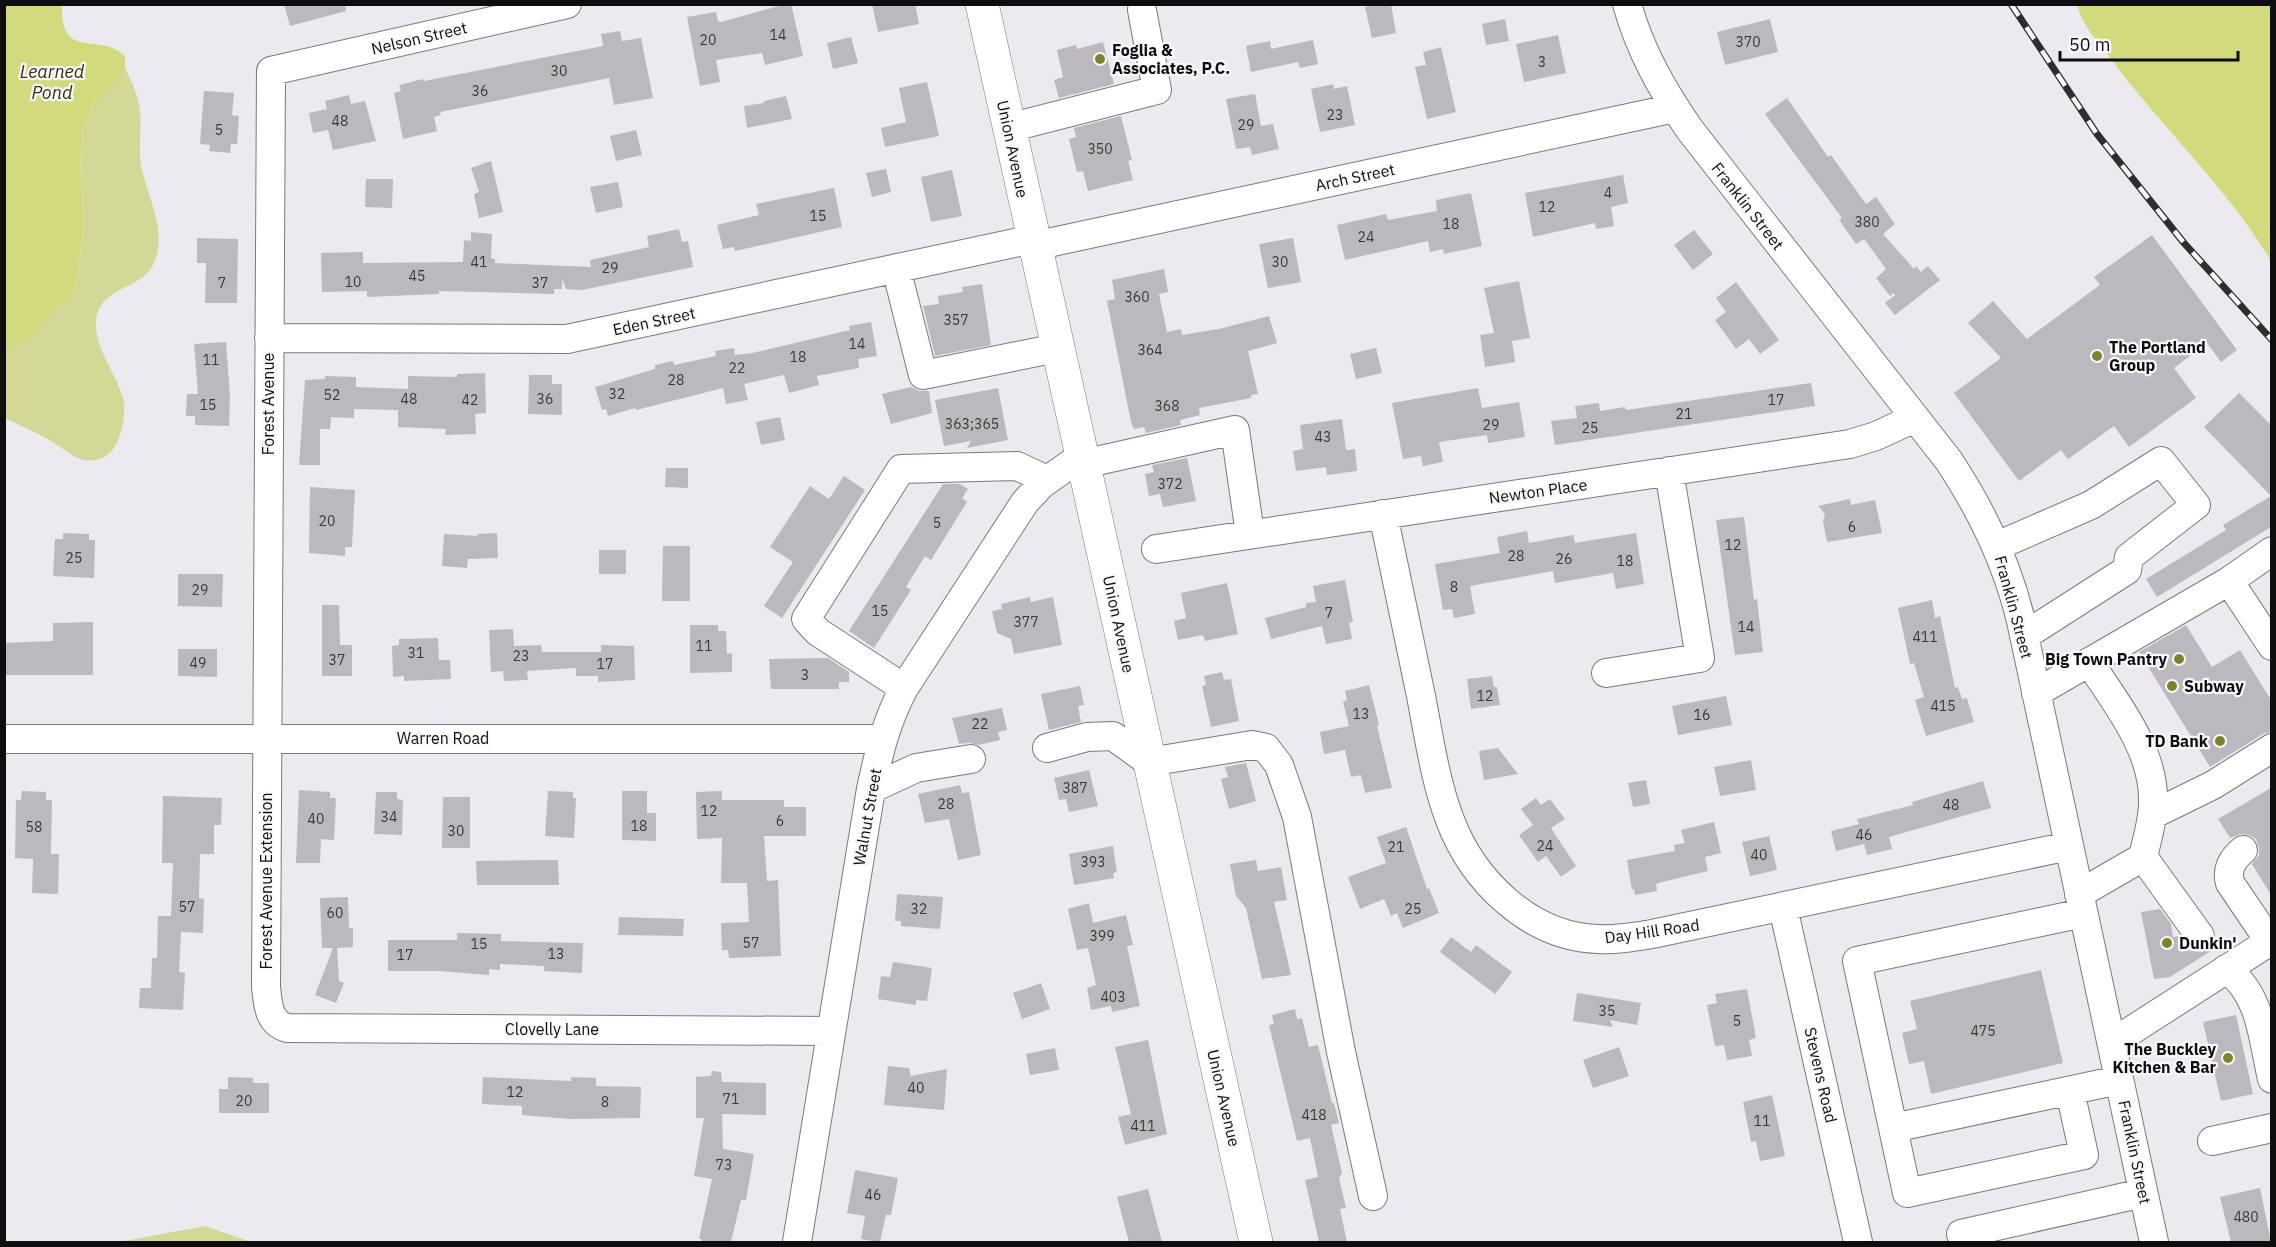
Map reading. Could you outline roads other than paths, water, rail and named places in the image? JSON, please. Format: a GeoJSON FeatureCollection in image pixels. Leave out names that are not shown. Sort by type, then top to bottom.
{"type":"FeatureCollection","features":[{"type":"Feature","properties":{"kind":"main road","name":"Union Avenue"},"geometry":{"type":"LineString","coordinates":[[982,4],[1033,243],[1256,1242]]}},
{"type":"Feature","properties":{"kind":"street","name":"Nelson Street"},"geometry":{"type":"LineString","coordinates":[[271,71],[567,4]]}},
{"type":"Feature","properties":{"kind":"street","name":"Franklin Street"},"geometry":{"type":"LineString","coordinates":[[1628,4],[1641,46],[1675,108],[1718,168],[1964,483],[1997,546],[2008,574],[2024,636],[2154,1242]]}},
{"type":"Feature","properties":{"kind":"street"},"geometry":{"type":"LineString","coordinates":[[1008,128],[1157,90],[1143,10]]}},
{"type":"Feature","properties":{"kind":"street","name":"Forest Avenue"},"geometry":{"type":"LineString","coordinates":[[267,738],[271,71]]}},
{"type":"Feature","properties":{"kind":"street","name":"Arch Street"},"geometry":{"type":"LineString","coordinates":[[1033,243],[1675,108]]}},
{"type":"Feature","properties":{"kind":"street","name":"Eden Street"},"geometry":{"type":"LineString","coordinates":[[269,338],[567,339],[896,268],[1033,243]]}},
{"type":"Feature","properties":{"kind":"street"},"geometry":{"type":"LineString","coordinates":[[896,268],[923,375],[1057,348]]}},
{"type":"Feature","properties":{"kind":"street","name":"Newton Place"},"geometry":{"type":"LineString","coordinates":[[1156,549],[1850,444],[1876,436],[1915,418]]}},
{"type":"Feature","properties":{"kind":"street"},"geometry":{"type":"LineString","coordinates":[[1083,460],[1235,430],[1250,534]]}},
{"type":"Feature","properties":{"kind":"street","name":"Walnut Street"},"geometry":{"type":"LineString","coordinates":[[797,1242],[872,789],[890,713],[903,688],[1025,502],[1047,480],[1083,460]]}},
{"type":"Feature","properties":{"kind":"street"},"geometry":{"type":"LineString","coordinates":[[1997,546],[2091,505],[2161,461],[2196,505],[2129,556],[2127,570],[2024,636]]}},
{"type":"Feature","properties":{"kind":"street"},"geometry":{"type":"LineString","coordinates":[[903,688],[818,632],[806,619],[901,469],[1017,466],[1047,480]]}},
{"type":"Feature","properties":{"kind":"street"},"geometry":{"type":"LineString","coordinates":[[1606,673],[1700,658],[1669,471]]}},
{"type":"Feature","properties":{"kind":"street","name":"Day Hill Road"},"geometry":{"type":"LineString","coordinates":[[1383,514],[1443,799],[1461,844],[1490,884],[1501,896],[1527,916],[1547,927],[1571,935],[1597,939],[1652,934],[2069,846]]}},
{"type":"Feature","properties":{"kind":"street"},"geometry":{"type":"LineString","coordinates":[[2036,693],[2229,581],[2271,551]]}},
{"type":"Feature","properties":{"kind":"street"},"geometry":{"type":"LineString","coordinates":[[2229,581],[2271,646]]}},
{"type":"Feature","properties":{"kind":"street"},"geometry":{"type":"LineString","coordinates":[[2070,1091],[2084,1155],[1907,1193],[1857,961],[2081,903],[2143,857],[2152,815],[2152,785],[2142,751],[2122,712],[2089,662]]}},
{"type":"Feature","properties":{"kind":"street"},"geometry":{"type":"LineString","coordinates":[[1047,748],[1087,737],[1113,736],[1149,762],[1252,745],[1266,748],[1279,765],[1297,817],[1341,1052],[1373,1196]]}},
{"type":"Feature","properties":{"kind":"street","name":"Forest Avenue Extension"},"geometry":{"type":"LineString","coordinates":[[267,738],[266,987],[268,1003],[275,1022]]}},
{"type":"Feature","properties":{"kind":"street","name":"Warren Road"},"geometry":{"type":"LineString","coordinates":[[4,739],[882,739]]}},
{"type":"Feature","properties":{"kind":"street"},"geometry":{"type":"LineString","coordinates":[[2152,815],[2207,788],[2271,748]]}},
{"type":"Feature","properties":{"kind":"street"},"geometry":{"type":"LineString","coordinates":[[872,789],[916,768],[970,759]]}},
{"type":"Feature","properties":{"kind":"street"},"geometry":{"type":"LineString","coordinates":[[2112,1043],[2271,942],[2228,878],[2233,861],[2243,850]]}},
{"type":"Feature","properties":{"kind":"street"},"geometry":{"type":"LineString","coordinates":[[2143,857],[2200,936]]}},
{"type":"Feature","properties":{"kind":"street","name":"Stevens Road"},"geometry":{"type":"LineString","coordinates":[[1783,907],[1858,1242]]}},
{"type":"Feature","properties":{"kind":"street"},"geometry":{"type":"LineString","coordinates":[[2226,969],[2246,989],[2257,1014],[2271,1079]]}},
{"type":"Feature","properties":{"kind":"street","name":"Clovelly Lane"},"geometry":{"type":"LineString","coordinates":[[275,1022],[287,1028],[831,1031]]}},
{"type":"Feature","properties":{"kind":"street"},"geometry":{"type":"LineString","coordinates":[[1893,1128],[2119,1080]]}},
{"type":"Feature","properties":{"kind":"street"},"geometry":{"type":"LineString","coordinates":[[2212,1141],[2271,1128]]}},
{"type":"Feature","properties":{"kind":"street"},"geometry":{"type":"LineString","coordinates":[[1961,1234],[2144,1193]]}},
{"type":"Feature","properties":{"kind":"water","name":"Learned Pond"},"geometry":{"type":"Polygon","coordinates":[[[5,4],[62,5],[63,23],[68,34],[75,40],[115,49],[125,56],[125,68],[118,82],[93,104],[83,130],[80,161],[84,226],[72,297],[57,308],[40,330],[5,352],[5,4]]]}},
{"type":"Feature","properties":{"kind":"water"},"geometry":{"type":"Polygon","coordinates":[[[2077,5],[2271,5],[2271,261],[2235,208],[2096,40],[2077,5]]]}},
{"type":"Feature","properties":{"kind":"railway"},"geometry":{"type":"LineString","coordinates":[[2011,4],[2097,134],[2184,243],[2272,340]]}},
{"type":"Feature","properties":{"kind":"place","name":"Foglia & Associates, P.C."},"geometry":{"type":"Point","coordinates":[1100,59]}},
{"type":"Feature","properties":{"kind":"place","name":"The Portland Group"},"geometry":{"type":"Point","coordinates":[2097,356]}},
{"type":"Feature","properties":{"kind":"place","name":"Big Town Pantry"},"geometry":{"type":"Point","coordinates":[2179,659]}},
{"type":"Feature","properties":{"kind":"place","name":"Subway"},"geometry":{"type":"Point","coordinates":[2172,686]}},
{"type":"Feature","properties":{"kind":"place","name":"TD Bank"},"geometry":{"type":"Point","coordinates":[2220,741]}},
{"type":"Feature","properties":{"kind":"place","name":"Dunkin'"},"geometry":{"type":"Point","coordinates":[2167,943]}},
{"type":"Feature","properties":{"kind":"place","name":"The Buckley Kitchen & Bar"},"geometry":{"type":"Point","coordinates":[2228,1058]}}]}
